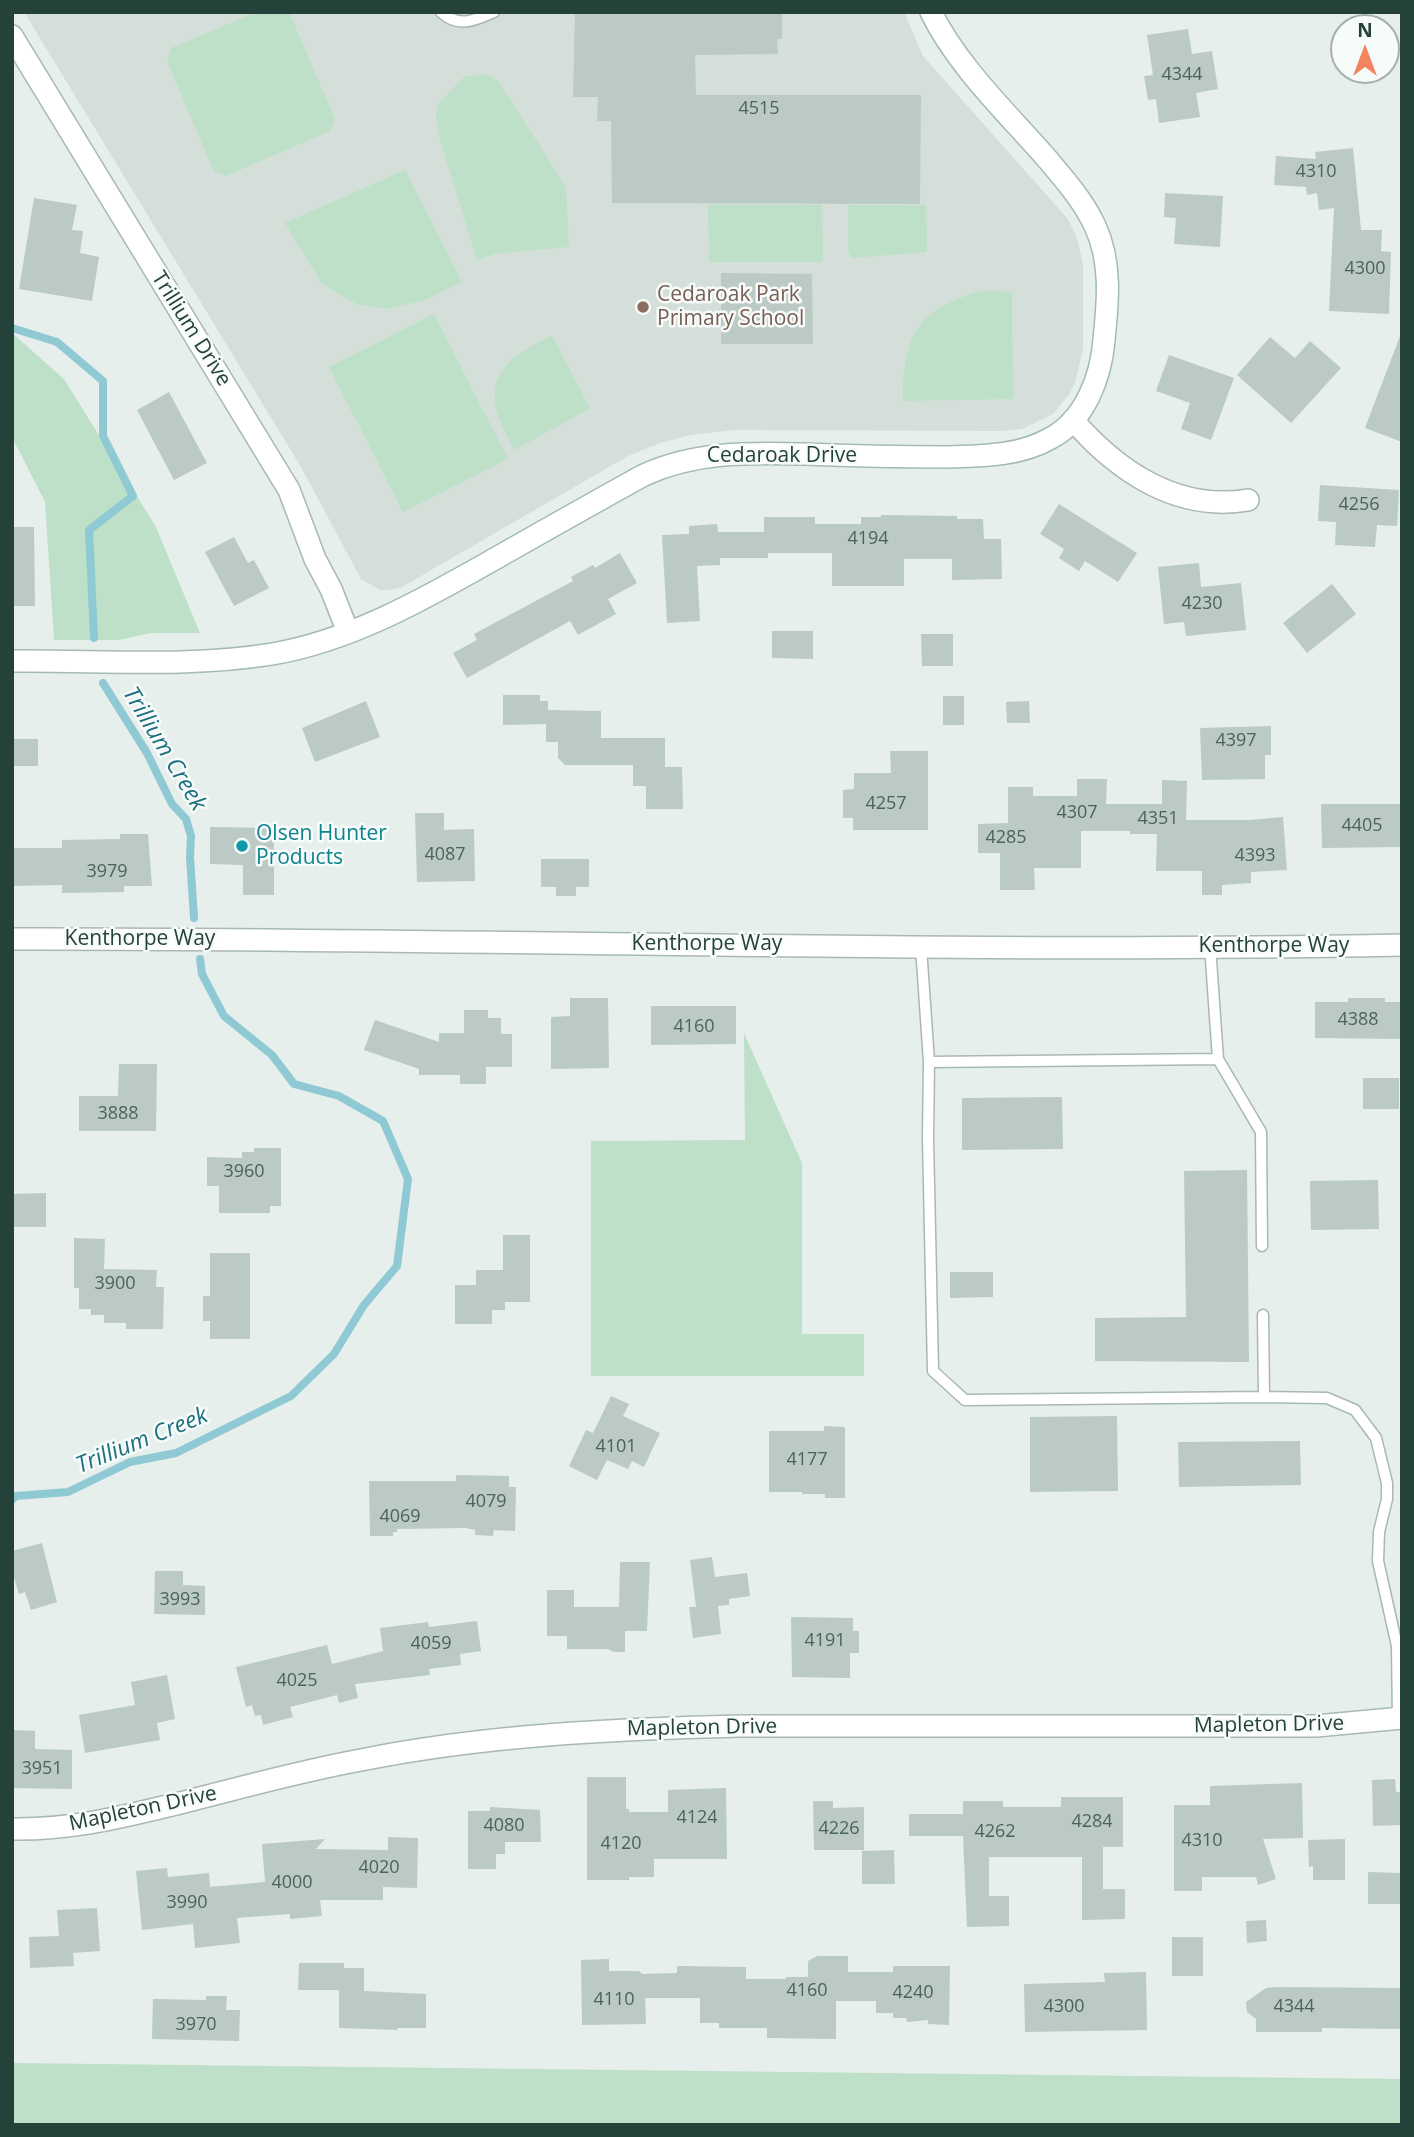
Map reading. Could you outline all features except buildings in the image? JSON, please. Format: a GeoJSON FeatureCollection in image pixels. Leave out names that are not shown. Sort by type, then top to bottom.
{"type":"FeatureCollection","features":[{"type":"Feature","properties":{"kind":"street","name":"Cedaroak Drive"},"geometry":{"type":"LineString","coordinates":[[12,662],[224,660],[275,653],[348,632],[444,588],[614,491],[667,465],[697,457],[738,453],[918,457],[998,454],[1019,451],[1054,437],[1085,405],[1100,366],[1108,303],[1103,244],[1080,200],[951,47],[931,12]]}},
{"type":"Feature","properties":{"kind":"street","name":"Trillium Drive"},"geometry":{"type":"LineString","coordinates":[[12,36],[289,489],[314,559],[331,589],[348,632]]}},
{"type":"Feature","properties":{"kind":"street"},"geometry":{"type":"LineString","coordinates":[[1073,420],[1093,443],[1117,464],[1168,492],[1230,503],[1248,499]]}},
{"type":"Feature","properties":{"kind":"street","name":"Kenthorpe Way"},"geometry":{"type":"LineString","coordinates":[[12,939],[290,939],[921,947],[1402,945]]}},
{"type":"Feature","properties":{"kind":"street","name":"Mapleton Drive"},"geometry":{"type":"LineString","coordinates":[[12,1829],[79,1826],[362,1759],[476,1743],[568,1734],[741,1726],[1316,1726],[1400,1719]]}},
{"type":"Feature","properties":{"kind":"lane"},"geometry":{"type":"LineString","coordinates":[[441,12],[450,20],[472,22],[494,12]]}},
{"type":"Feature","properties":{"kind":"lane"},"geometry":{"type":"LineString","coordinates":[[1210,946],[1218,1059],[1261,1132],[1262,1246]]}},
{"type":"Feature","properties":{"kind":"lane"},"geometry":{"type":"LineString","coordinates":[[921,947],[929,1062],[933,1371],[965,1400],[1327,1398],[1355,1410],[1376,1438],[1387,1483],[1387,1499],[1379,1532],[1378,1561],[1397,1646],[1400,1719]]}},
{"type":"Feature","properties":{"kind":"lane"},"geometry":{"type":"LineString","coordinates":[[929,1062],[1218,1059]]}},
{"type":"Feature","properties":{"kind":"lane"},"geometry":{"type":"LineString","coordinates":[[1263,1315],[1264,1397]]}},
{"type":"Feature","properties":{"kind":"shaded area","name":"Cedaroak Park Primary School"},"geometry":{"type":"Polygon","coordinates":[[[24,12],[904,12],[923,56],[1068,219],[1077,238],[1083,264],[1083,349],[1076,379],[1070,393],[1053,414],[1022,429],[734,430],[691,435],[660,443],[628,456],[402,587],[380,590],[361,579],[301,467],[24,12]]]}},
{"type":"Feature","properties":{"kind":"green space"},"geometry":{"type":"Polygon","coordinates":[[[257,12],[289,12],[335,119],[330,131],[226,176],[214,172],[167,61],[171,48],[257,12]]]}},
{"type":"Feature","properties":{"kind":"green space"},"geometry":{"type":"Polygon","coordinates":[[[487,74],[499,82],[566,187],[569,247],[494,254],[477,260],[436,120],[437,105],[464,77],[487,74]]]}},
{"type":"Feature","properties":{"kind":"green space"},"geometry":{"type":"Polygon","coordinates":[[[405,170],[462,282],[422,301],[386,309],[356,304],[322,284],[285,223],[405,170]]]}},
{"type":"Feature","properties":{"kind":"green space"},"geometry":{"type":"Polygon","coordinates":[[[708,205],[822,205],[823,262],[709,262],[708,205]]]}},
{"type":"Feature","properties":{"kind":"green space"},"geometry":{"type":"Polygon","coordinates":[[[848,205],[926,205],[927,252],[852,258],[848,252],[848,205]]]}},
{"type":"Feature","properties":{"kind":"green space"},"geometry":{"type":"Polygon","coordinates":[[[985,290],[1012,292],[1013,399],[903,401],[906,358],[919,327],[930,315],[944,306],[985,290]]]}},
{"type":"Feature","properties":{"kind":"green space"},"geometry":{"type":"Polygon","coordinates":[[[434,314],[508,459],[403,512],[329,367],[434,314]]]}},
{"type":"Feature","properties":{"kind":"green space"},"geometry":{"type":"Polygon","coordinates":[[[12,333],[64,379],[156,527],[200,633],[151,633],[119,640],[54,640],[45,502],[12,437],[12,333]]]}},
{"type":"Feature","properties":{"kind":"green space"},"geometry":{"type":"Polygon","coordinates":[[[552,336],[590,408],[515,450],[497,411],[497,381],[503,369],[515,357],[552,336]]]}},
{"type":"Feature","properties":{"kind":"green space"},"geometry":{"type":"Polygon","coordinates":[[[744,1033],[802,1163],[802,1334],[864,1334],[864,1376],[591,1376],[591,1141],[745,1140],[744,1033]]]}},
{"type":"Feature","properties":{"kind":"green space"},"geometry":{"type":"Polygon","coordinates":[[[12,2063],[1402,2079],[1402,2125],[12,2125],[12,2063]]]}},
{"type":"Feature","properties":{"kind":"waterway","name":"Trillium Creek"},"geometry":{"type":"LineString","coordinates":[[12,328],[57,342],[103,381],[103,436],[133,496],[89,530],[94,638]]}},
{"type":"Feature","properties":{"kind":"waterway","name":"Trillium Creek"},"geometry":{"type":"LineString","coordinates":[[103,683],[147,753],[172,804],[186,819],[191,836],[194,918]]}},
{"type":"Feature","properties":{"kind":"waterway","name":"Trillium Creek"},"geometry":{"type":"LineString","coordinates":[[12,1500],[16,1496],[68,1492],[130,1462],[176,1453],[291,1396],[334,1354],[364,1305],[397,1266],[408,1179],[383,1121],[339,1096],[294,1084],[272,1055],[224,1016],[202,974],[200,959]]}},
{"type":"Feature","properties":{"kind":"place","name":"Cedaroak Park Primary School"},"geometry":{"type":"Point","coordinates":[643,307]}},
{"type":"Feature","properties":{"kind":"place","name":"Olsen Hunter Products"},"geometry":{"type":"Point","coordinates":[242,846]}}]}
